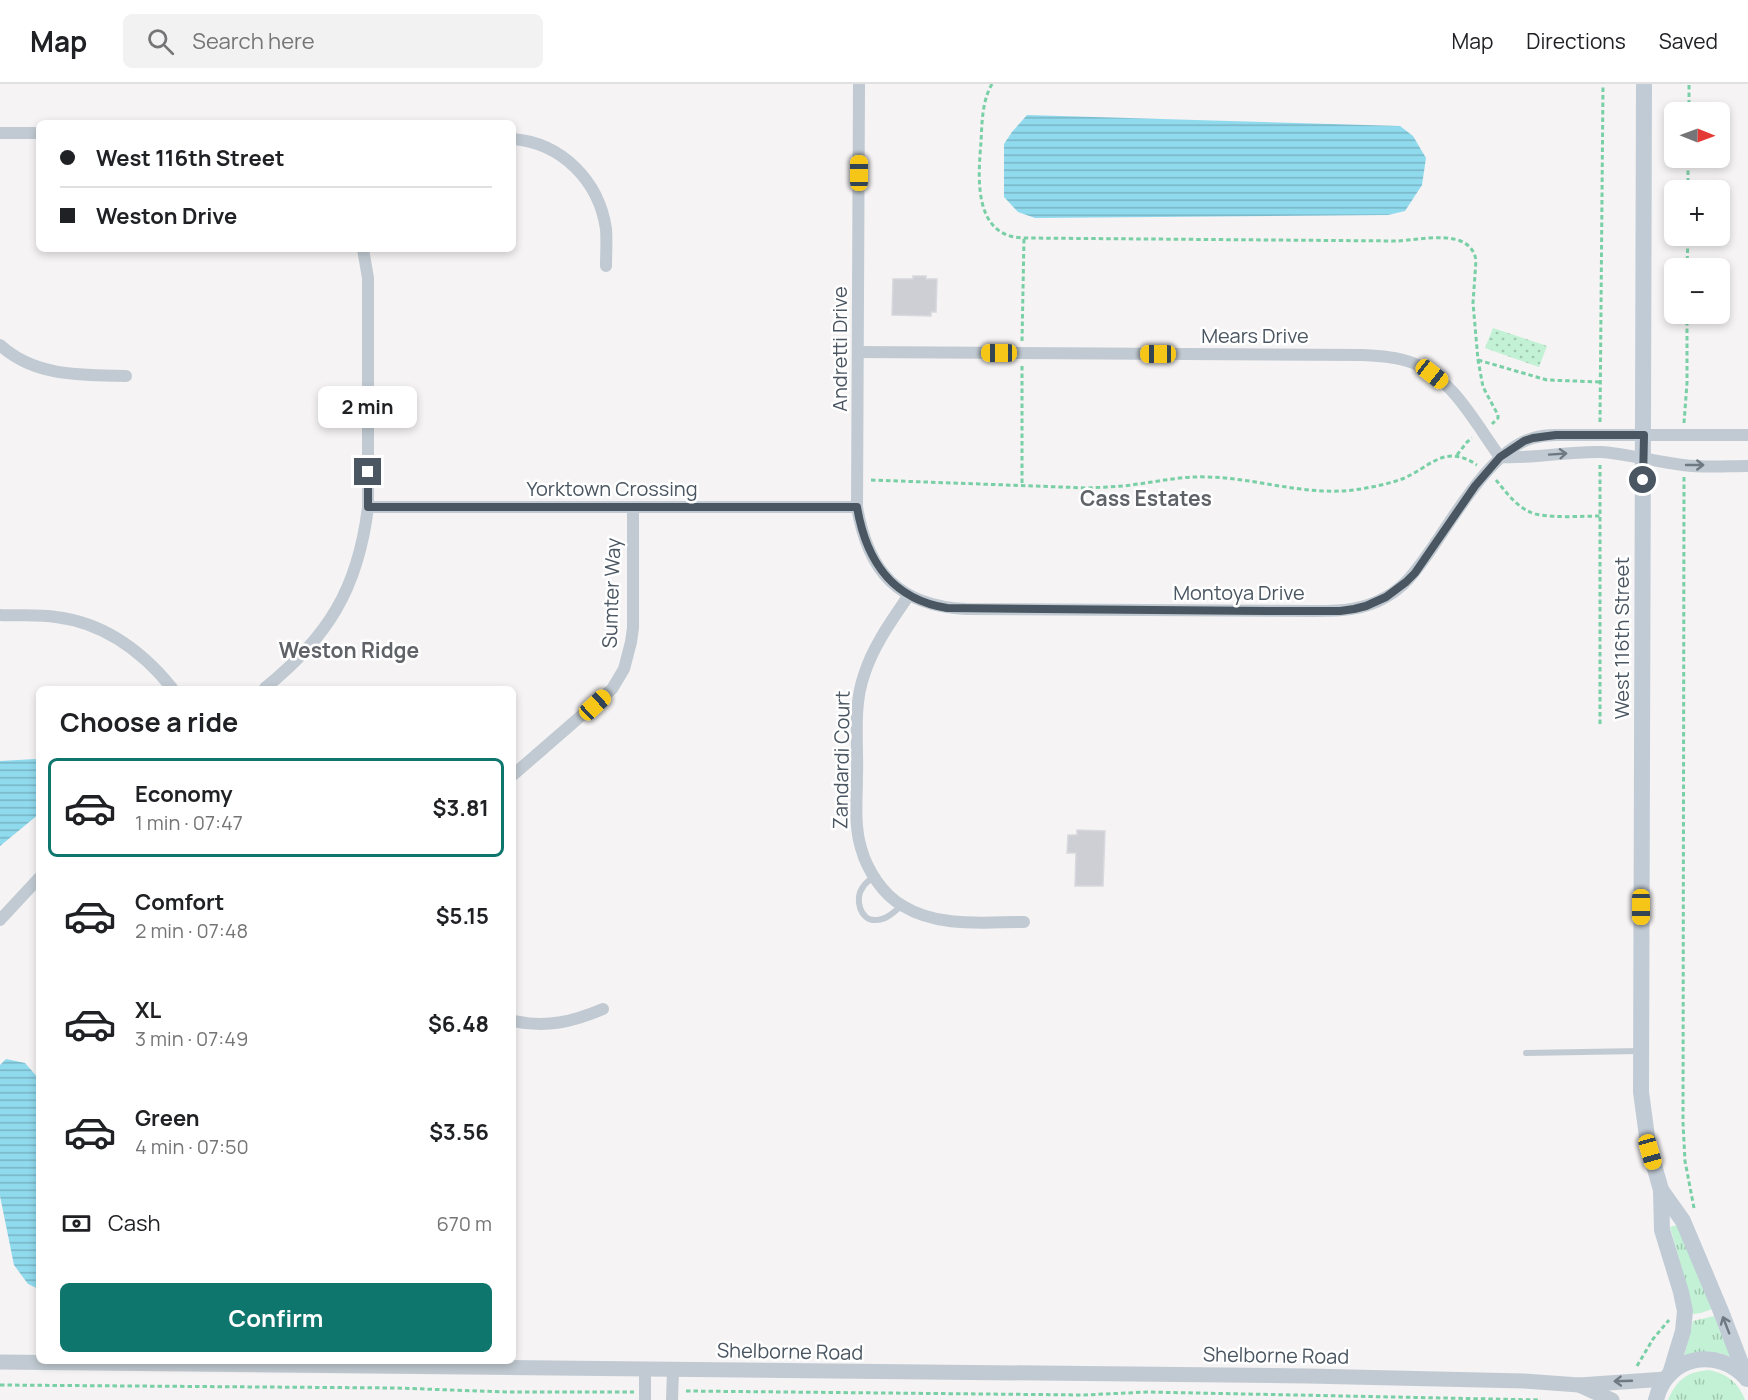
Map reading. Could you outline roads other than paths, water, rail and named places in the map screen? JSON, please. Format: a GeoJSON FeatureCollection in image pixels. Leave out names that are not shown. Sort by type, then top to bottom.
{"type":"FeatureCollection","features":[{"type":"Feature","properties":{"kind":"main road","name":"West 116th Street"},"geometry":{"type":"LineString","coordinates":[[1644,84],[1642,1112],[1661,1190],[1662,1230],[1685,1311],[1683,1331],[1668,1376],[1656,1400]]}},
{"type":"Feature","properties":{"kind":"main road","name":"West 116th Street"},"geometry":{"type":"LineString","coordinates":[[1661,1190],[1683,1221],[1747,1380]]}},
{"type":"Feature","properties":{"kind":"main road"},"geometry":{"type":"LineString","coordinates":[[1668,1376],[1685,1363],[1704,1359],[1724,1362],[1740,1372],[1747,1380]]}},
{"type":"Feature","properties":{"kind":"street","name":"Andretti Drive"},"geometry":{"type":"LineString","coordinates":[[859,84],[857,507],[861,529],[872,558],[897,588],[909,595]]}},
{"type":"Feature","properties":{"kind":"street"},"geometry":{"type":"LineString","coordinates":[[0,133],[36,134]]}},
{"type":"Feature","properties":{"kind":"street"},"geometry":{"type":"LineString","coordinates":[[516,139],[530,141],[557,152],[589,183],[597,199],[606,228],[606,266]]}},
{"type":"Feature","properties":{"kind":"street"},"geometry":{"type":"LineString","coordinates":[[267,686],[310,647],[337,611],[358,558],[366,527],[368,507],[368,278],[364,252]]}},
{"type":"Feature","properties":{"kind":"street"},"geometry":{"type":"LineString","coordinates":[[0,345],[16,357],[51,372],[126,376]]}},
{"type":"Feature","properties":{"kind":"street","name":"Mears Drive"},"geometry":{"type":"LineString","coordinates":[[858,352],[1386,357],[1414,364],[1437,378],[1458,398],[1500,457]]}},
{"type":"Feature","properties":{"kind":"street","name":"Montoya Drive"},"geometry":{"type":"LineString","coordinates":[[909,595],[939,607],[966,609],[1324,611],[1354,609],[1386,597],[1406,582],[1415,573],[1475,486],[1500,457],[1533,438],[1556,435],[1748,435]]}},
{"type":"Feature","properties":{"kind":"street"},"geometry":{"type":"LineString","coordinates":[[1500,457],[1526,458],[1600,452],[1644,457],[1683,465],[1748,466]]}},
{"type":"Feature","properties":{"kind":"street","name":"Yorktown Crossing"},"geometry":{"type":"LineString","coordinates":[[368,507],[857,507]]}},
{"type":"Feature","properties":{"kind":"street","name":"Sumter Way"},"geometry":{"type":"LineString","coordinates":[[516,772],[612,689],[624,669],[633,628],[633,508]]}},
{"type":"Feature","properties":{"kind":"street","name":"Zandardi Court"},"geometry":{"type":"LineString","coordinates":[[909,595],[871,658],[864,673],[858,697],[857,824],[860,847],[873,876],[902,906],[925,916],[945,921],[1024,922]]}},
{"type":"Feature","properties":{"kind":"street"},"geometry":{"type":"LineString","coordinates":[[0,615],[58,617],[96,627],[127,644],[145,658],[170,686]]}},
{"type":"Feature","properties":{"kind":"street"},"geometry":{"type":"LineString","coordinates":[[0,920],[36,881]]}},
{"type":"Feature","properties":{"kind":"street"},"geometry":{"type":"LineString","coordinates":[[516,1021],[531,1023],[577,1020],[603,1009]]}},
{"type":"Feature","properties":{"kind":"street","name":"Shelborne Road"},"geometry":{"type":"LineString","coordinates":[[0,1362],[36,1362]]}},
{"type":"Feature","properties":{"kind":"street","name":"Shelborne Road"},"geometry":{"type":"LineString","coordinates":[[161,1364],[1353,1377],[1524,1381],[1580,1385],[1668,1376]]}},
{"type":"Feature","properties":{"kind":"street"},"geometry":{"type":"LineString","coordinates":[[645,1370],[645,1396]]}},
{"type":"Feature","properties":{"kind":"street"},"geometry":{"type":"LineString","coordinates":[[672,1395],[673,1371]]}},
{"type":"Feature","properties":{"kind":"street","name":"Shelborne Road"},"geometry":{"type":"LineString","coordinates":[[1580,1385],[1612,1400]]}},
{"type":"Feature","properties":{"kind":"lane"},"geometry":{"type":"LineString","coordinates":[[873,876],[860,892],[859,905],[865,916],[873,920],[884,919],[902,906]]}},
{"type":"Feature","properties":{"kind":"lane"},"geometry":{"type":"LineString","coordinates":[[1526,1053],[1641,1051]]}},
{"type":"Feature","properties":{"kind":"water"},"geometry":{"type":"Polygon","coordinates":[[[1027,115],[1400,126],[1413,136],[1426,158],[1422,185],[1405,211],[1388,215],[1035,218],[1018,212],[1004,197],[1004,144],[1027,115]]]}},
{"type":"Feature","properties":{"kind":"water"},"geometry":{"type":"Polygon","coordinates":[[[36,759],[36,816],[0,846],[0,761],[36,759]]]}},
{"type":"Feature","properties":{"kind":"water"},"geometry":{"type":"Polygon","coordinates":[[[6,1059],[25,1063],[36,1076],[36,1288],[28,1284],[14,1265],[0,1196],[0,1065],[6,1059]]]}},
{"type":"Feature","properties":{"kind":"district","name":"Cass Estates"},"geometry":{"type":"Point","coordinates":[1146,498]}},
{"type":"Feature","properties":{"kind":"district","name":"Weston Ridge"},"geometry":{"type":"Point","coordinates":[349,650]}}]}
